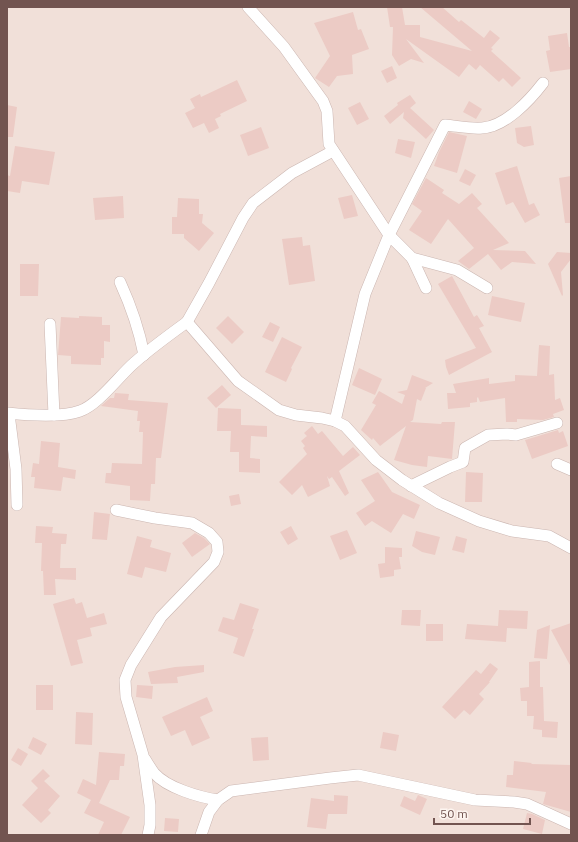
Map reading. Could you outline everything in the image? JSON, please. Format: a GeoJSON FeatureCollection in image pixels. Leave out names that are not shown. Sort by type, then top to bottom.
{"type":"FeatureCollection","features":[{"type":"Feature","properties":{"kind":"street"},"geometry":{"type":"LineString","coordinates":[[248,7],[284,47],[323,101],[327,111],[329,144],[389,235],[412,258],[426,288]]}},
{"type":"Feature","properties":{"kind":"street"},"geometry":{"type":"LineString","coordinates":[[335,421],[365,294],[389,235],[445,125],[483,128],[498,124],[526,104],[543,82]]}},
{"type":"Feature","properties":{"kind":"street"},"geometry":{"type":"LineString","coordinates":[[17,505],[16,468],[8,413],[67,415],[81,411],[99,398],[116,380],[160,341],[187,322],[243,218],[253,203],[292,173],[333,151]]}},
{"type":"Feature","properties":{"kind":"street"},"geometry":{"type":"LineString","coordinates":[[412,258],[457,270],[487,288]]}},
{"type":"Feature","properties":{"kind":"street"},"geometry":{"type":"LineString","coordinates":[[120,282],[132,307],[139,330],[144,355]]}},
{"type":"Feature","properties":{"kind":"street"},"geometry":{"type":"LineString","coordinates":[[187,322],[238,381],[279,410],[296,415],[335,421],[345,426],[376,460],[411,486],[439,503],[479,521],[512,531],[549,536],[571,548]]}},
{"type":"Feature","properties":{"kind":"street"},"geometry":{"type":"LineString","coordinates":[[50,324],[54,415]]}},
{"type":"Feature","properties":{"kind":"street"},"geometry":{"type":"LineString","coordinates":[[411,486],[463,462],[465,448],[488,435],[516,435],[557,423]]}},
{"type":"Feature","properties":{"kind":"street"},"geometry":{"type":"LineString","coordinates":[[557,464],[571,470]]}},
{"type":"Feature","properties":{"kind":"street"},"geometry":{"type":"LineString","coordinates":[[116,510],[155,518],[192,523],[209,533],[217,542],[218,552],[214,562],[161,617],[131,666],[125,680],[126,697],[143,755],[150,805],[150,824],[148,835]]}},
{"type":"Feature","properties":{"kind":"street"},"geometry":{"type":"LineString","coordinates":[[143,755],[155,774],[168,783],[184,792],[218,800]]}},
{"type":"Feature","properties":{"kind":"street"},"geometry":{"type":"LineString","coordinates":[[201,835],[209,812],[218,800],[231,791],[358,775],[476,800],[527,804],[571,824]]}},
{"type":"Feature","properties":{"kind":"street"},"geometry":{"type":"LineString","coordinates":[[569,835],[571,830]]}},
{"type":"Feature","properties":{"kind":"shaded area"},"geometry":{"type":"Polygon","coordinates":[[[7,7],[571,7],[571,835],[7,835],[7,7]]]}},
{"type":"Feature","properties":{"kind":"building"},"geometry":{"type":"Polygon","coordinates":[[[387,7],[402,7],[405,25],[420,25],[420,37],[472,51],[420,7],[442,7],[459,22],[461,20],[484,38],[490,30],[500,38],[491,48],[493,49],[491,51],[521,78],[512,87],[503,78],[499,82],[480,65],[476,70],[469,64],[459,77],[406,39],[424,63],[411,59],[399,66],[392,55],[393,27],[390,27],[387,7]]]}},
{"type":"Feature","properties":{"kind":"building"},"geometry":{"type":"Polygon","coordinates":[[[353,12],[358,30],[361,29],[369,49],[352,55],[353,74],[337,76],[329,87],[315,78],[330,56],[314,23],[353,12]]]}},
{"type":"Feature","properties":{"kind":"building"},"geometry":{"type":"Polygon","coordinates":[[[567,33],[569,47],[571,47],[571,69],[550,72],[546,51],[550,50],[548,36],[567,33]]]}},
{"type":"Feature","properties":{"kind":"building"},"geometry":{"type":"Polygon","coordinates":[[[392,66],[397,78],[387,83],[381,71],[392,66]]]}},
{"type":"Feature","properties":{"kind":"building"},"geometry":{"type":"Polygon","coordinates":[[[237,80],[247,101],[220,114],[221,116],[215,119],[219,128],[209,133],[204,123],[193,128],[185,113],[195,108],[190,99],[200,94],[201,97],[237,80]]]}},
{"type":"Feature","properties":{"kind":"building"},"geometry":{"type":"Polygon","coordinates":[[[410,95],[416,103],[410,108],[434,130],[426,139],[403,118],[404,112],[390,124],[384,116],[398,105],[397,103],[410,95]]]}},
{"type":"Feature","properties":{"kind":"building"},"geometry":{"type":"Polygon","coordinates":[[[469,101],[482,109],[476,119],[463,112],[469,101]]]}},
{"type":"Feature","properties":{"kind":"building"},"geometry":{"type":"Polygon","coordinates":[[[360,102],[369,119],[357,125],[348,108],[360,102]]]}},
{"type":"Feature","properties":{"kind":"building"},"geometry":{"type":"Polygon","coordinates":[[[7,105],[17,107],[13,137],[7,137],[7,105]]]}},
{"type":"Feature","properties":{"kind":"building"},"geometry":{"type":"Polygon","coordinates":[[[531,126],[534,145],[524,147],[517,143],[515,128],[531,126]]]}},
{"type":"Feature","properties":{"kind":"building"},"geometry":{"type":"Polygon","coordinates":[[[261,127],[269,148],[248,156],[240,135],[261,127]]]}},
{"type":"Feature","properties":{"kind":"building"},"geometry":{"type":"Polygon","coordinates":[[[449,132],[467,136],[457,173],[434,166],[449,132]]]}},
{"type":"Feature","properties":{"kind":"building"},"geometry":{"type":"Polygon","coordinates":[[[398,139],[415,142],[411,158],[395,153],[398,139]]]}},
{"type":"Feature","properties":{"kind":"building"},"geometry":{"type":"Polygon","coordinates":[[[15,146],[55,152],[49,185],[22,181],[20,193],[7,191],[7,175],[10,176],[15,146]]]}},
{"type":"Feature","properties":{"kind":"building"},"geometry":{"type":"Polygon","coordinates":[[[517,166],[529,205],[534,203],[540,215],[525,223],[513,202],[506,205],[495,173],[517,166]]]}},
{"type":"Feature","properties":{"kind":"building"},"geometry":{"type":"Polygon","coordinates":[[[465,169],[476,175],[470,186],[459,181],[465,169]]]}},
{"type":"Feature","properties":{"kind":"building"},"geometry":{"type":"Polygon","coordinates":[[[571,176],[571,223],[565,223],[559,178],[571,176]]]}},
{"type":"Feature","properties":{"kind":"building"},"geometry":{"type":"Polygon","coordinates":[[[426,178],[444,190],[442,193],[459,204],[472,193],[482,204],[477,208],[509,243],[493,250],[525,251],[536,264],[512,262],[501,270],[488,254],[469,269],[458,261],[474,248],[448,219],[431,244],[409,230],[422,211],[412,204],[426,178]]]}},
{"type":"Feature","properties":{"kind":"building"},"geometry":{"type":"Polygon","coordinates":[[[352,195],[358,216],[344,219],[338,198],[352,195]]]}},
{"type":"Feature","properties":{"kind":"building"},"geometry":{"type":"Polygon","coordinates":[[[123,196],[124,218],[95,220],[93,198],[123,196]]]}},
{"type":"Feature","properties":{"kind":"building"},"geometry":{"type":"Polygon","coordinates":[[[178,198],[199,199],[199,214],[203,214],[202,223],[214,233],[199,251],[184,238],[184,234],[172,234],[172,217],[177,217],[178,198]]]}},
{"type":"Feature","properties":{"kind":"building"},"geometry":{"type":"Polygon","coordinates":[[[302,237],[303,246],[310,245],[315,281],[289,285],[282,239],[302,237]]]}},
{"type":"Feature","properties":{"kind":"building"},"geometry":{"type":"Polygon","coordinates":[[[557,252],[571,253],[571,259],[561,272],[562,296],[548,264],[557,252]]]}},
{"type":"Feature","properties":{"kind":"building"},"geometry":{"type":"Polygon","coordinates":[[[20,264],[39,264],[38,296],[20,296],[20,264]]]}},
{"type":"Feature","properties":{"kind":"building"},"geometry":{"type":"Polygon","coordinates":[[[452,276],[474,317],[477,315],[484,326],[479,328],[492,352],[449,375],[445,360],[476,348],[438,284],[452,276]]]}},
{"type":"Feature","properties":{"kind":"building"},"geometry":{"type":"Polygon","coordinates":[[[492,296],[525,303],[521,322],[488,315],[492,296]]]}},
{"type":"Feature","properties":{"kind":"building"},"geometry":{"type":"Polygon","coordinates":[[[79,316],[102,317],[102,325],[110,325],[110,342],[104,341],[104,358],[101,358],[101,365],[71,364],[71,356],[58,355],[61,317],[79,318],[79,316]]]}},
{"type":"Feature","properties":{"kind":"building"},"geometry":{"type":"Polygon","coordinates":[[[228,316],[244,332],[232,344],[216,328],[228,316]]]}},
{"type":"Feature","properties":{"kind":"building"},"geometry":{"type":"Polygon","coordinates":[[[270,322],[280,327],[273,342],[262,337],[270,322]]]}},
{"type":"Feature","properties":{"kind":"building"},"geometry":{"type":"Polygon","coordinates":[[[282,337],[302,347],[291,368],[292,369],[286,382],[265,372],[282,337]]]}},
{"type":"Feature","properties":{"kind":"building"},"geometry":{"type":"Polygon","coordinates":[[[539,345],[550,346],[549,375],[554,374],[555,400],[560,398],[564,410],[553,414],[554,417],[543,420],[517,419],[517,422],[506,422],[505,398],[480,402],[478,397],[477,402],[470,403],[470,407],[448,409],[447,393],[456,393],[453,384],[489,378],[489,384],[515,381],[515,375],[537,376],[539,345]]]}},
{"type":"Feature","properties":{"kind":"building"},"geometry":{"type":"Polygon","coordinates":[[[359,368],[382,379],[375,395],[352,385],[359,368]]]}},
{"type":"Feature","properties":{"kind":"building"},"geometry":{"type":"Polygon","coordinates":[[[412,375],[433,383],[425,388],[421,401],[417,399],[413,420],[410,422],[441,424],[442,422],[455,422],[452,459],[428,456],[427,467],[394,460],[406,426],[380,446],[373,438],[372,440],[361,430],[376,405],[372,403],[379,391],[402,404],[405,395],[397,392],[407,390],[412,375]]]}},
{"type":"Feature","properties":{"kind":"building"},"geometry":{"type":"Polygon","coordinates":[[[222,385],[231,395],[216,408],[207,398],[222,385]]]}},
{"type":"Feature","properties":{"kind":"building"},"geometry":{"type":"Polygon","coordinates":[[[115,393],[129,394],[128,400],[168,403],[161,458],[156,458],[155,484],[151,484],[150,501],[130,500],[130,486],[105,483],[106,473],[111,473],[112,463],[142,464],[143,432],[139,432],[140,421],[137,421],[138,411],[101,406],[110,398],[114,398],[115,393]]]}},
{"type":"Feature","properties":{"kind":"building"},"geometry":{"type":"Polygon","coordinates":[[[218,408],[241,409],[241,425],[267,426],[267,437],[251,436],[250,458],[260,459],[260,473],[239,472],[239,452],[230,452],[231,431],[217,431],[218,408]]]}},
{"type":"Feature","properties":{"kind":"building"},"geometry":{"type":"Polygon","coordinates":[[[312,426],[318,434],[322,431],[343,456],[353,447],[360,455],[339,471],[349,493],[345,496],[332,477],[329,479],[327,476],[330,486],[308,497],[302,485],[292,495],[279,482],[307,454],[303,448],[305,446],[301,441],[307,436],[304,433],[312,426]]]}},
{"type":"Feature","properties":{"kind":"building"},"geometry":{"type":"Polygon","coordinates":[[[558,430],[559,433],[563,431],[568,446],[532,459],[525,440],[558,430]]]}},
{"type":"Feature","properties":{"kind":"building"},"geometry":{"type":"Polygon","coordinates":[[[41,441],[60,443],[58,467],[76,470],[75,479],[63,477],[61,491],[34,488],[35,477],[31,477],[33,463],[39,464],[41,441]]]}},
{"type":"Feature","properties":{"kind":"building"},"geometry":{"type":"Polygon","coordinates":[[[378,472],[392,492],[420,505],[414,519],[403,514],[391,533],[372,521],[365,526],[356,513],[375,501],[361,480],[378,472]]]}},
{"type":"Feature","properties":{"kind":"building"},"geometry":{"type":"Polygon","coordinates":[[[466,472],[483,473],[482,502],[465,502],[466,472]]]}},
{"type":"Feature","properties":{"kind":"building"},"geometry":{"type":"Polygon","coordinates":[[[239,494],[241,504],[231,506],[229,496],[239,494]]]}},
{"type":"Feature","properties":{"kind":"building"},"geometry":{"type":"Polygon","coordinates":[[[94,512],[110,514],[107,540],[92,539],[94,512]]]}},
{"type":"Feature","properties":{"kind":"building"},"geometry":{"type":"Polygon","coordinates":[[[36,526],[53,527],[52,533],[67,534],[66,544],[61,544],[60,568],[76,568],[76,580],[55,579],[56,595],[44,595],[43,571],[41,571],[42,543],[35,543],[36,526]]]}},
{"type":"Feature","properties":{"kind":"building"},"geometry":{"type":"Polygon","coordinates":[[[291,526],[298,539],[288,545],[280,532],[291,526]]]}},
{"type":"Feature","properties":{"kind":"building"},"geometry":{"type":"Polygon","coordinates":[[[347,530],[357,553],[340,560],[330,536],[347,530]]]}},
{"type":"Feature","properties":{"kind":"building"},"geometry":{"type":"Polygon","coordinates":[[[416,531],[440,537],[435,555],[422,552],[412,546],[416,531]]]}},
{"type":"Feature","properties":{"kind":"building"},"geometry":{"type":"Polygon","coordinates":[[[195,533],[204,538],[210,544],[192,557],[182,543],[195,533]]]}},
{"type":"Feature","properties":{"kind":"building"},"geometry":{"type":"Polygon","coordinates":[[[137,536],[152,540],[150,547],[171,553],[166,572],[145,567],[142,578],[127,574],[137,536]]]}},
{"type":"Feature","properties":{"kind":"building"},"geometry":{"type":"Polygon","coordinates":[[[456,536],[467,539],[464,553],[452,550],[456,536]]]}},
{"type":"Feature","properties":{"kind":"building"},"geometry":{"type":"Polygon","coordinates":[[[385,547],[402,548],[402,557],[399,557],[401,569],[394,570],[394,576],[380,578],[378,564],[385,563],[385,547]]]}},
{"type":"Feature","properties":{"kind":"building"},"geometry":{"type":"Polygon","coordinates":[[[74,598],[76,604],[82,602],[87,618],[104,613],[107,624],[90,628],[92,636],[77,640],[83,663],[71,666],[53,604],[74,598]]]}},
{"type":"Feature","properties":{"kind":"building"},"geometry":{"type":"Polygon","coordinates":[[[240,603],[259,609],[244,657],[233,653],[238,638],[218,631],[223,617],[234,620],[240,603]]]}},
{"type":"Feature","properties":{"kind":"building"},"geometry":{"type":"Polygon","coordinates":[[[402,610],[421,610],[420,626],[401,625],[402,610]]]}},
{"type":"Feature","properties":{"kind":"building"},"geometry":{"type":"Polygon","coordinates":[[[499,610],[528,611],[527,629],[507,628],[506,642],[465,639],[467,624],[498,626],[499,610]]]}},
{"type":"Feature","properties":{"kind":"building"},"geometry":{"type":"Polygon","coordinates":[[[571,623],[571,667],[551,630],[571,623]]]}},
{"type":"Feature","properties":{"kind":"building"},"geometry":{"type":"Polygon","coordinates":[[[426,624],[443,624],[443,641],[426,641],[426,624]]]}},
{"type":"Feature","properties":{"kind":"building"},"geometry":{"type":"Polygon","coordinates":[[[550,625],[547,659],[534,658],[537,630],[550,625]]]}},
{"type":"Feature","properties":{"kind":"building"},"geometry":{"type":"Polygon","coordinates":[[[540,661],[540,687],[543,687],[544,721],[558,722],[557,738],[542,737],[542,730],[533,729],[534,716],[527,716],[527,701],[521,701],[520,688],[529,687],[529,662],[540,661]]]}},
{"type":"Feature","properties":{"kind":"building"},"geometry":{"type":"Polygon","coordinates":[[[490,663],[498,669],[490,682],[479,694],[484,699],[470,715],[464,710],[455,719],[442,707],[476,670],[481,674],[490,663]]]}},
{"type":"Feature","properties":{"kind":"building"},"geometry":{"type":"Polygon","coordinates":[[[204,665],[204,672],[177,677],[178,683],[151,684],[148,672],[175,667],[204,665]]]}},
{"type":"Feature","properties":{"kind":"building"},"geometry":{"type":"Polygon","coordinates":[[[36,685],[53,685],[53,710],[36,710],[36,685]]]}},
{"type":"Feature","properties":{"kind":"building"},"geometry":{"type":"Polygon","coordinates":[[[137,685],[153,686],[152,699],[136,697],[137,685]]]}},
{"type":"Feature","properties":{"kind":"building"},"geometry":{"type":"Polygon","coordinates":[[[207,697],[213,711],[200,717],[210,738],[192,746],[185,730],[171,736],[162,717],[207,697]]]}},
{"type":"Feature","properties":{"kind":"building"},"geometry":{"type":"Polygon","coordinates":[[[76,712],[93,713],[92,745],[75,744],[76,712]]]}},
{"type":"Feature","properties":{"kind":"building"},"geometry":{"type":"Polygon","coordinates":[[[383,732],[399,735],[396,751],[380,748],[383,732]]]}},
{"type":"Feature","properties":{"kind":"building"},"geometry":{"type":"Polygon","coordinates":[[[33,737],[47,744],[41,755],[28,748],[33,737]]]}},
{"type":"Feature","properties":{"kind":"building"},"geometry":{"type":"Polygon","coordinates":[[[268,737],[269,760],[253,761],[251,738],[268,737]]]}},
{"type":"Feature","properties":{"kind":"building"},"geometry":{"type":"Polygon","coordinates":[[[18,748],[28,754],[21,766],[11,760],[18,748]]]}},
{"type":"Feature","properties":{"kind":"building"},"geometry":{"type":"Polygon","coordinates":[[[99,752],[125,754],[124,766],[120,766],[119,780],[110,780],[99,803],[130,817],[121,835],[98,835],[104,822],[84,813],[91,800],[77,793],[83,779],[96,785],[99,752]]]}},
{"type":"Feature","properties":{"kind":"building"},"geometry":{"type":"Polygon","coordinates":[[[514,761],[532,763],[531,764],[571,765],[571,812],[543,804],[546,792],[506,787],[507,775],[513,775],[514,761]]]}},
{"type":"Feature","properties":{"kind":"building"},"geometry":{"type":"Polygon","coordinates":[[[43,769],[50,776],[44,781],[60,796],[48,810],[51,813],[41,823],[22,805],[38,788],[31,781],[43,769]]]}},
{"type":"Feature","properties":{"kind":"building"},"geometry":{"type":"Polygon","coordinates":[[[334,795],[348,796],[347,814],[328,814],[326,829],[307,827],[311,798],[334,801],[334,795]]]}},
{"type":"Feature","properties":{"kind":"building"},"geometry":{"type":"Polygon","coordinates":[[[418,795],[427,799],[420,815],[400,806],[404,796],[415,801],[418,795]]]}},
{"type":"Feature","properties":{"kind":"building"},"geometry":{"type":"Polygon","coordinates":[[[527,813],[545,820],[542,834],[523,829],[527,813]]]}},
{"type":"Feature","properties":{"kind":"building"},"geometry":{"type":"Polygon","coordinates":[[[165,818],[179,819],[178,832],[164,831],[165,818]]]}}]}
